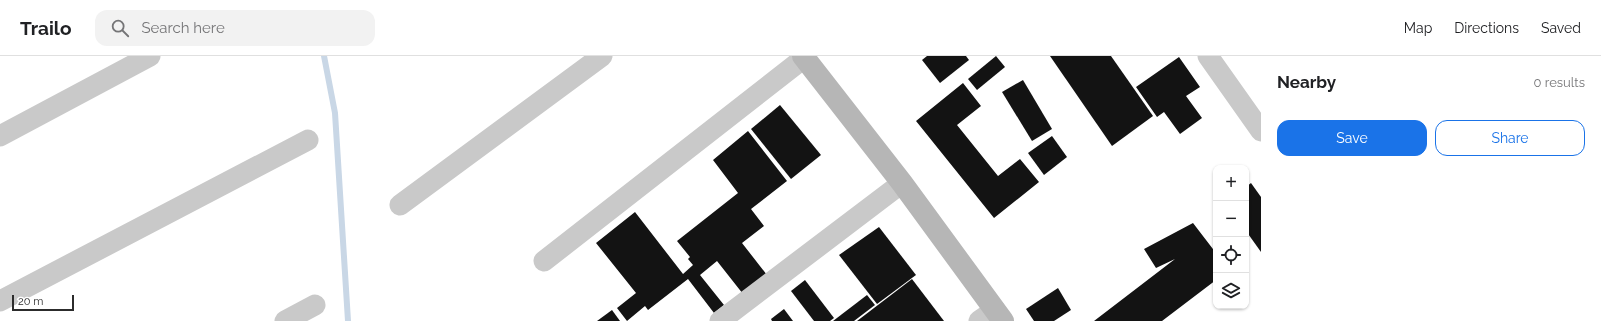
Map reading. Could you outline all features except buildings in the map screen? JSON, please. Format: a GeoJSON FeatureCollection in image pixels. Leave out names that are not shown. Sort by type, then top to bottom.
{"type":"FeatureCollection","features":[{"type":"Feature","properties":{"kind":"street"},"geometry":{"type":"LineString","coordinates":[[0,136],[150,56]]}},
{"type":"Feature","properties":{"kind":"street"},"geometry":{"type":"LineString","coordinates":[[400,205],[602,56]]}},
{"type":"Feature","properties":{"kind":"street"},"geometry":{"type":"LineString","coordinates":[[1208,56],[1261,131]]}},
{"type":"Feature","properties":{"kind":"street"},"geometry":{"type":"LineString","coordinates":[[544,261],[804,57],[902,184],[993,317]]}},
{"type":"Feature","properties":{"kind":"street"},"geometry":{"type":"LineString","coordinates":[[0,301],[308,140]]}},
{"type":"Feature","properties":{"kind":"street"},"geometry":{"type":"LineString","coordinates":[[720,321],[902,184]]}},
{"type":"Feature","properties":{"kind":"street"},"geometry":{"type":"LineString","coordinates":[[285,321],[315,305]]}},
{"type":"Feature","properties":{"kind":"waterway"},"geometry":{"type":"LineString","coordinates":[[324,56],[335,113],[348,321]]}}]}
